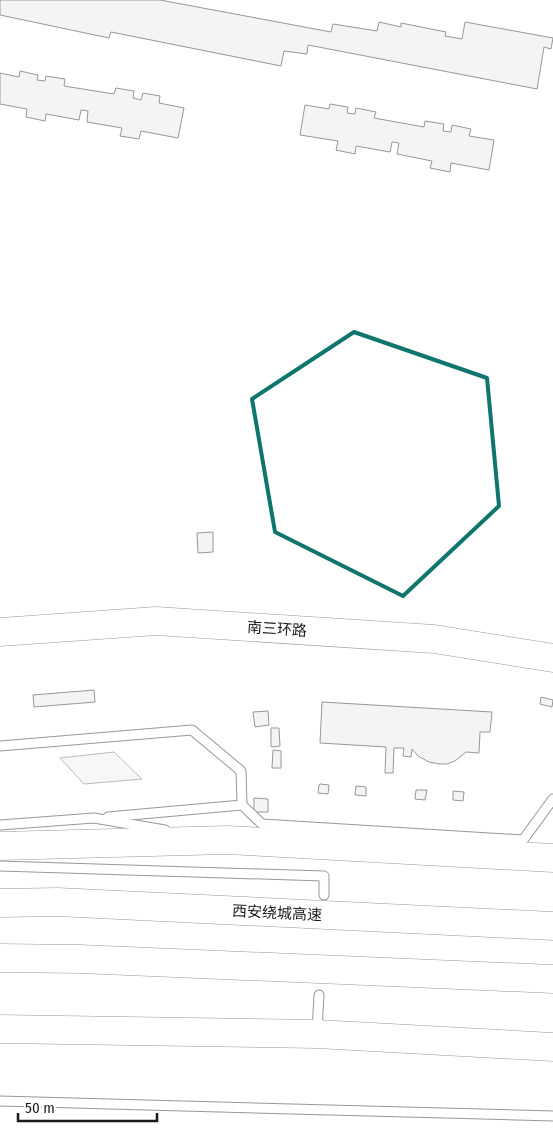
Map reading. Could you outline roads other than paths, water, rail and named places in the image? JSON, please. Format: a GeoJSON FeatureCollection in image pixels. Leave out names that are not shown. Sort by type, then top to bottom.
{"type":"FeatureCollection","features":[{"type":"Feature","properties":{"kind":"highway","name":"南三环路"},"geometry":{"type":"LineString","coordinates":[[0,632],[156,622],[434,639],[553,658]]}},
{"type":"Feature","properties":{"kind":"highway"},"geometry":{"type":"LineString","coordinates":[[0,846],[227,840],[550,852]]}},
{"type":"Feature","properties":{"kind":"highway","name":"西安绕城高速"},"geometry":{"type":"LineString","coordinates":[[0,903],[58,902],[553,926]]}},
{"type":"Feature","properties":{"kind":"highway"},"geometry":{"type":"LineString","coordinates":[[0,958],[80,958],[553,979]]}},
{"type":"Feature","properties":{"kind":"highway"},"geometry":{"type":"LineString","coordinates":[[0,1029],[317,1034],[553,1047]]}},
{"type":"Feature","properties":{"kind":"lane"},"geometry":{"type":"LineString","coordinates":[[0,746],[192,730],[241,771],[242,805],[262,824],[527,842],[553,800]]}},
{"type":"Feature","properties":{"kind":"lane"},"geometry":{"type":"LineString","coordinates":[[0,825],[242,805]]}},
{"type":"Feature","properties":{"kind":"lane"},"geometry":{"type":"LineString","coordinates":[[94,818],[227,840]]}},
{"type":"Feature","properties":{"kind":"lane"},"geometry":{"type":"LineString","coordinates":[[0,866],[324,876],[324,895]]}},
{"type":"Feature","properties":{"kind":"lane"},"geometry":{"type":"LineString","coordinates":[[317,1034],[319,995]]}},
{"type":"Feature","properties":{"kind":"lane"},"geometry":{"type":"LineString","coordinates":[[0,1101],[553,1116]]}}]}
